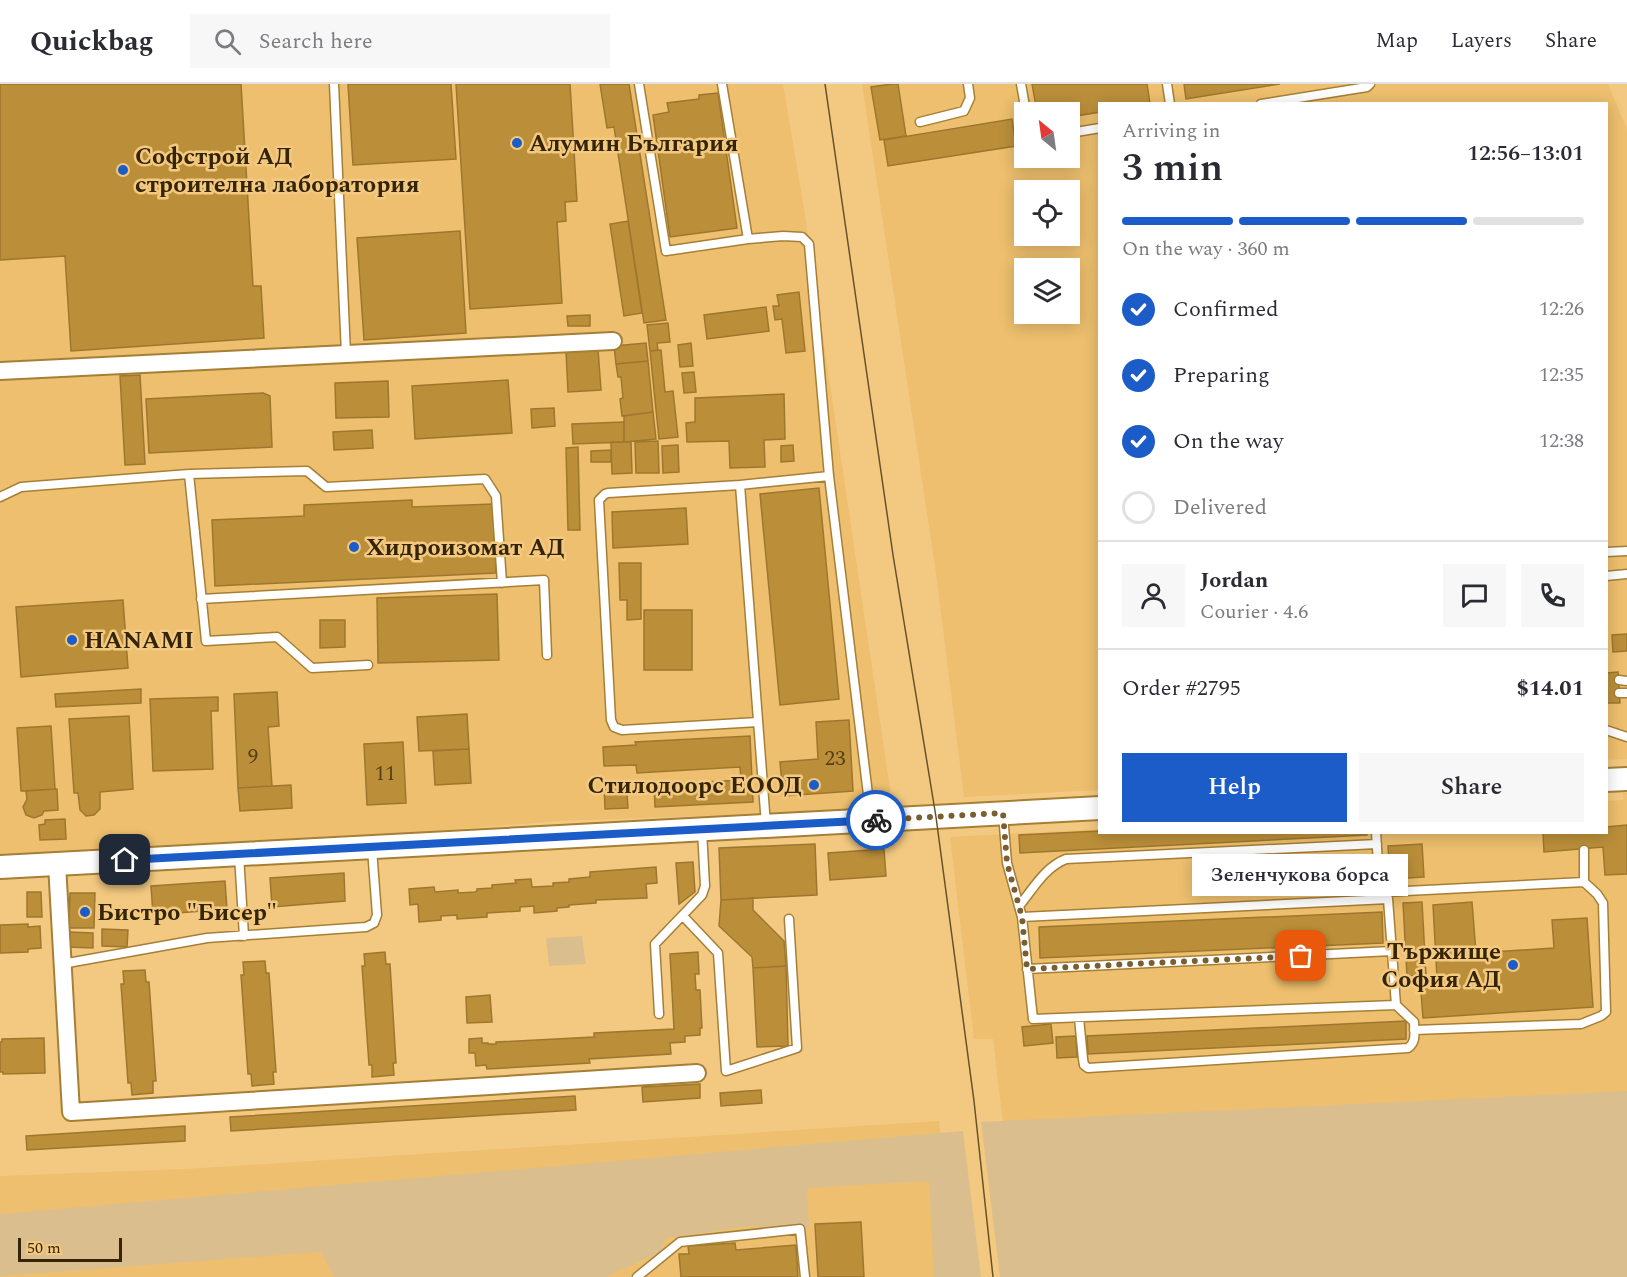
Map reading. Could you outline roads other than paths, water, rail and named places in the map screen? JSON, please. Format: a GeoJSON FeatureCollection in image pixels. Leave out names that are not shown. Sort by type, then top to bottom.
{"type":"FeatureCollection","features":[{"type":"Feature","properties":{"kind":"street"},"geometry":{"type":"LineString","coordinates":[[0,371],[613,341]]}},
{"type":"Feature","properties":{"kind":"street"},"geometry":{"type":"LineString","coordinates":[[1608,780],[1627,779]]}},
{"type":"Feature","properties":{"kind":"street"},"geometry":{"type":"LineString","coordinates":[[0,867],[1098,808]]}},
{"type":"Feature","properties":{"kind":"street"},"geometry":{"type":"LineString","coordinates":[[57,864],[71,1112],[697,1073]]}},
{"type":"Feature","properties":{"kind":"lane"},"geometry":{"type":"LineString","coordinates":[[334,84],[346,354]]}},
{"type":"Feature","properties":{"kind":"lane"},"geometry":{"type":"LineString","coordinates":[[639,84],[666,251],[783,236],[802,237],[809,244],[829,476],[871,820]]}},
{"type":"Feature","properties":{"kind":"lane"},"geometry":{"type":"LineString","coordinates":[[722,84],[748,240]]}},
{"type":"Feature","properties":{"kind":"lane"},"geometry":{"type":"LineString","coordinates":[[920,122],[964,111],[970,98],[968,84]]}},
{"type":"Feature","properties":{"kind":"lane"},"geometry":{"type":"LineString","coordinates":[[1022,84],[1025,102]]}},
{"type":"Feature","properties":{"kind":"lane"},"geometry":{"type":"LineString","coordinates":[[1167,84],[1170,102]]}},
{"type":"Feature","properties":{"kind":"lane"},"geometry":{"type":"LineString","coordinates":[[1273,102],[1367,87],[1370,84]]}},
{"type":"Feature","properties":{"kind":"lane"},"geometry":{"type":"LineString","coordinates":[[1080,132],[1098,129]]}},
{"type":"Feature","properties":{"kind":"lane"},"geometry":{"type":"LineString","coordinates":[[0,498],[21,487],[189,474],[307,471],[326,487],[485,479],[496,496],[502,583]]}},
{"type":"Feature","properties":{"kind":"lane"},"geometry":{"type":"LineString","coordinates":[[189,474],[206,641],[277,637],[312,668],[368,665]]}},
{"type":"Feature","properties":{"kind":"lane"},"geometry":{"type":"LineString","coordinates":[[758,722],[622,730],[614,727],[611,720],[599,500],[604,494],[609,493],[740,485],[829,476]]}},
{"type":"Feature","properties":{"kind":"lane"},"geometry":{"type":"LineString","coordinates":[[740,485],[766,825]]}},
{"type":"Feature","properties":{"kind":"lane"},"geometry":{"type":"LineString","coordinates":[[1608,552],[1627,551]]}},
{"type":"Feature","properties":{"kind":"lane"},"geometry":{"type":"LineString","coordinates":[[1608,576],[1627,574]]}},
{"type":"Feature","properties":{"kind":"lane"},"geometry":{"type":"LineString","coordinates":[[201,599],[544,580],[547,655]]}},
{"type":"Feature","properties":{"kind":"lane"},"geometry":{"type":"LineString","coordinates":[[1608,731],[1627,737]]}},
{"type":"Feature","properties":{"kind":"lane"},"geometry":{"type":"LineString","coordinates":[[1003,813],[1007,863],[1022,917],[1032,1020],[1396,1005]]}},
{"type":"Feature","properties":{"kind":"lane"},"geometry":{"type":"LineString","coordinates":[[659,1014],[655,944],[702,895],[705,886],[702,829]]}},
{"type":"Feature","properties":{"kind":"lane"},"geometry":{"type":"LineString","coordinates":[[1079,1018],[1084,1065],[1088,1068],[1408,1048],[1415,1039],[1414,1022],[1396,1005],[1387,895],[1378,864],[1376,834]]}},
{"type":"Feature","properties":{"kind":"lane"},"geometry":{"type":"LineString","coordinates":[[1019,906],[1047,872],[1066,859],[1377,844]]}},
{"type":"Feature","properties":{"kind":"lane"},"geometry":{"type":"LineString","coordinates":[[63,964],[207,938],[366,927],[374,923],[376,915],[372,846]]}},
{"type":"Feature","properties":{"kind":"lane"},"geometry":{"type":"LineString","coordinates":[[1584,850],[1584,882]]}},
{"type":"Feature","properties":{"kind":"lane"},"geometry":{"type":"LineString","coordinates":[[239,853],[244,936]]}},
{"type":"Feature","properties":{"kind":"lane"},"geometry":{"type":"LineString","coordinates":[[1022,917],[1584,882],[1597,894],[1603,903],[1606,1012],[1601,1016],[1581,1024],[1414,1030]]}},
{"type":"Feature","properties":{"kind":"lane"},"geometry":{"type":"LineString","coordinates":[[683,916],[718,953],[726,1071],[797,1048],[789,919]]}},
{"type":"Feature","properties":{"kind":"lane"},"geometry":{"type":"LineString","coordinates":[[1027,969],[1392,951]]}},
{"type":"Feature","properties":{"kind":"lane"},"geometry":{"type":"LineString","coordinates":[[637,1277],[680,1242],[800,1229],[805,1277]]}},
{"type":"Feature","properties":{"kind":"tram line"},"geometry":{"type":"LineString","coordinates":[[825,84],[893,555],[936,817],[974,1101],[993,1277]]}},
{"type":"Feature","properties":{"kind":"place","name":"Алумин България"},"geometry":{"type":"Point","coordinates":[517,143]}},
{"type":"Feature","properties":{"kind":"place","name":"Софстрой АД строителна лаборатория"},"geometry":{"type":"Point","coordinates":[123,170]}},
{"type":"Feature","properties":{"kind":"place","name":"Хидроизомат АД"},"geometry":{"type":"Point","coordinates":[354,547]}},
{"type":"Feature","properties":{"kind":"place","name":"HANAMI"},"geometry":{"type":"Point","coordinates":[72,640]}},
{"type":"Feature","properties":{"kind":"place","name":"Стилодоорс ЕООД"},"geometry":{"type":"Point","coordinates":[814,785]}},
{"type":"Feature","properties":{"kind":"place","name":"Бистро \"Бисер\""},"geometry":{"type":"Point","coordinates":[85,912]}},
{"type":"Feature","properties":{"kind":"place","name":"Зеленчукова борса"},"geometry":{"type":"Point","coordinates":[1301,956]}},
{"type":"Feature","properties":{"kind":"place","name":"Тържище София АД"},"geometry":{"type":"Point","coordinates":[1513,965]}}]}
